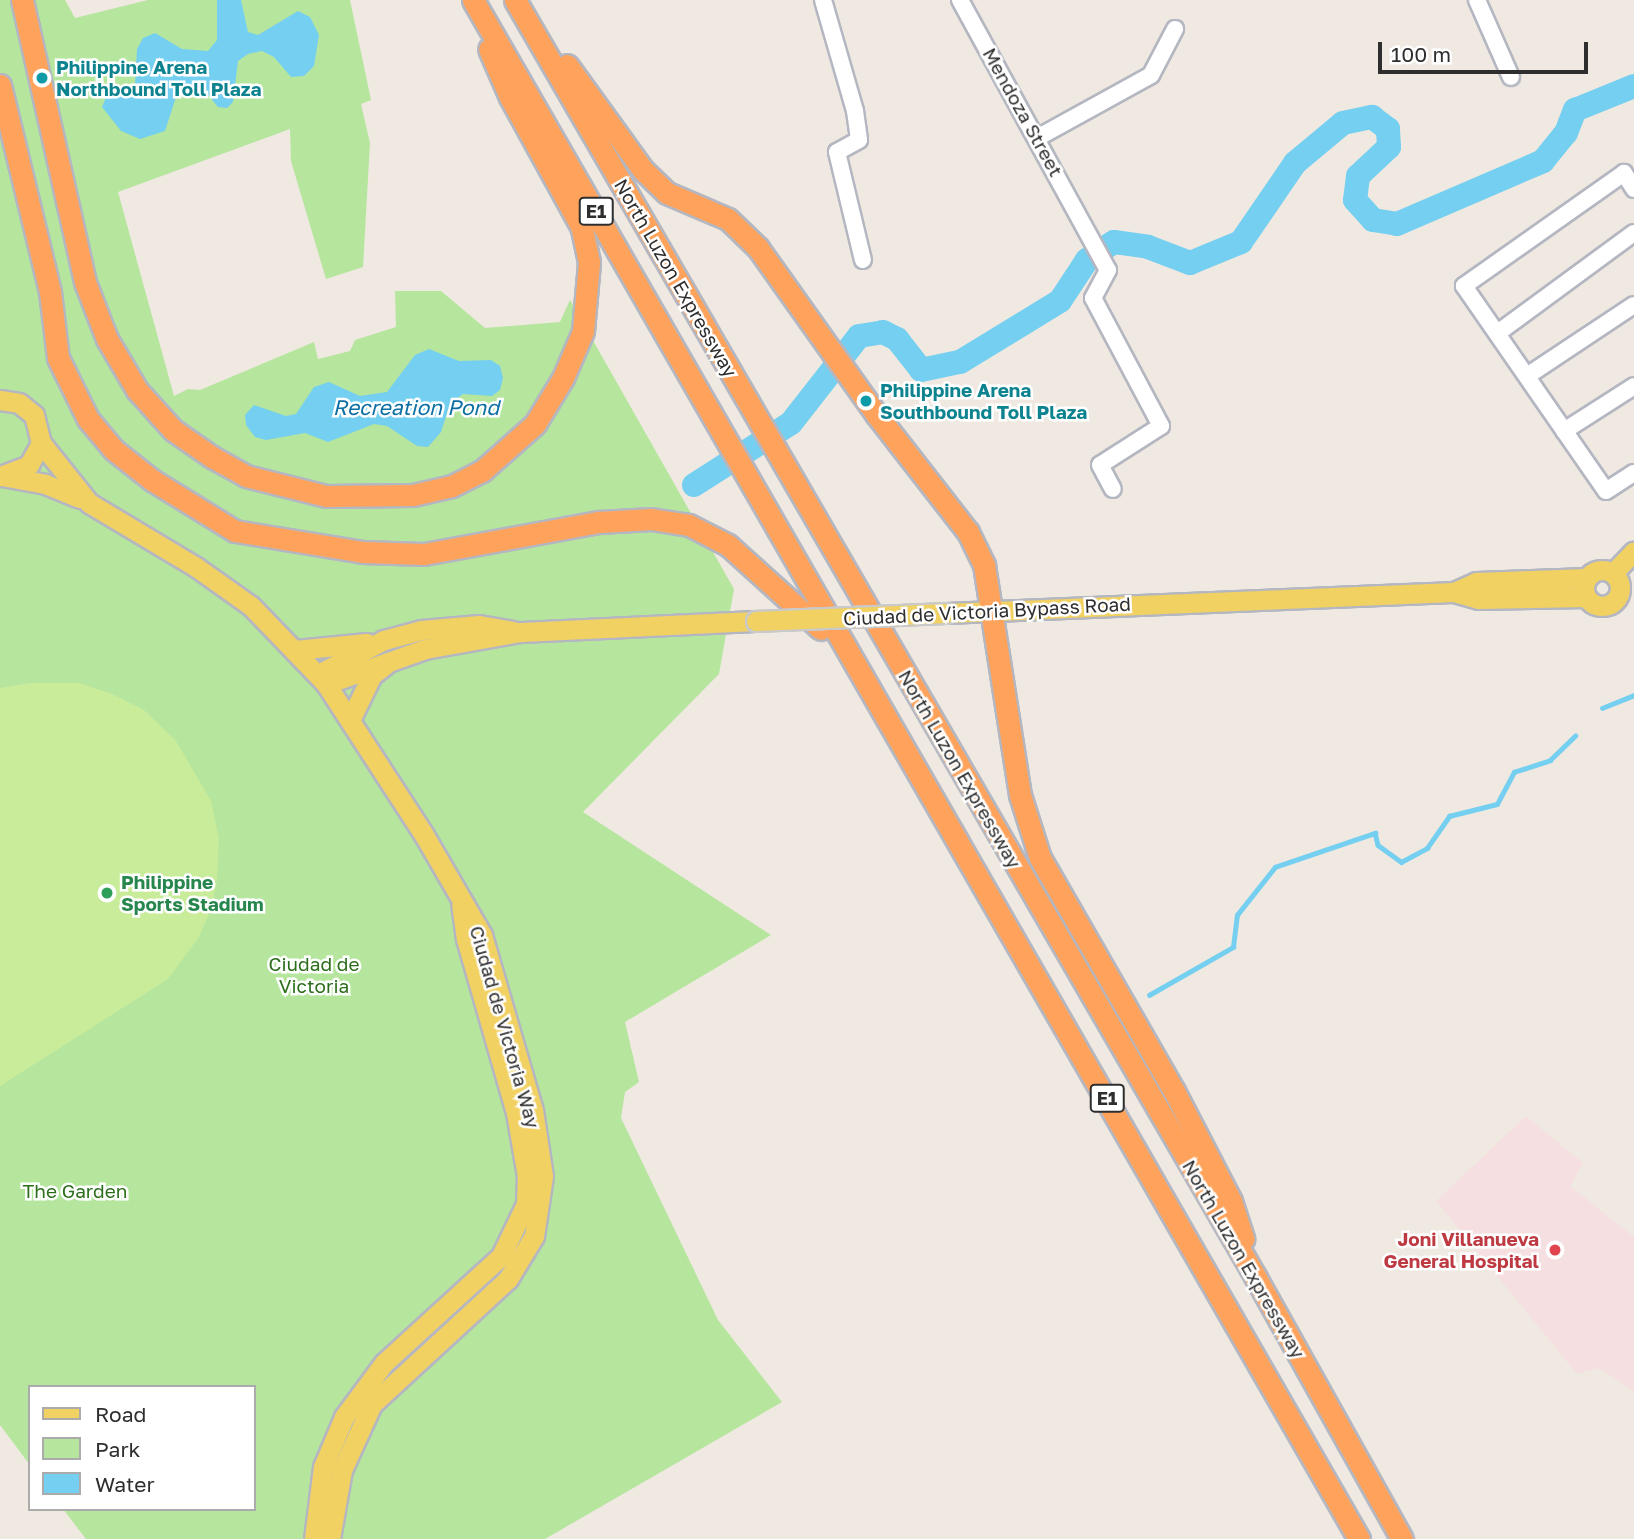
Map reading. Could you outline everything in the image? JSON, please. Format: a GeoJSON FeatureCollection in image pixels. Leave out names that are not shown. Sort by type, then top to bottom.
{"type":"FeatureCollection","features":[{"type":"Feature","properties":{"kind":"highway"},"geometry":{"type":"LineString","coordinates":[[22,0],[85,282],[107,339],[137,390],[173,430],[246,476],[326,496],[371,499],[452,486],[513,448],[535,424],[563,379],[589,303],[589,262],[582,228],[509,97],[468,0]]}},
{"type":"Feature","properties":{"kind":"highway","name":"North Luzon Expressway"},"geometry":{"type":"LineString","coordinates":[[473,0],[1359,1539]]}},
{"type":"Feature","properties":{"kind":"highway"},"geometry":{"type":"LineString","coordinates":[[517,0],[643,170],[667,192],[728,219],[758,248],[857,388],[968,532],[984,565],[1020,795],[1041,858],[1231,1200],[1256,1278]]}},
{"type":"Feature","properties":{"kind":"highway","name":"North Luzon Expressway"},"geometry":{"type":"LineString","coordinates":[[517,0],[1256,1278],[1402,1539]]}},
{"type":"Feature","properties":{"kind":"highway"},"geometry":{"type":"LineString","coordinates":[[0,85],[50,292],[58,358],[88,419],[114,450],[152,480],[235,531],[363,552],[424,554],[599,522],[651,519],[689,525],[728,545],[853,659]]}},
{"type":"Feature","properties":{"kind":"main road","name":"Ciudad de Victoria Way"},"geometry":{"type":"LineString","coordinates":[[4,397],[34,415],[41,443],[89,503],[240,598],[295,650],[351,718],[461,904],[466,939],[524,1111],[526,1204],[509,1262],[384,1363],[359,1393],[333,1438],[323,1512],[314,1539]]}},
{"type":"Feature","properties":{"kind":"main road"},"geometry":{"type":"LineString","coordinates":[[2,476],[29,465],[41,443]]}},
{"type":"Feature","properties":{"kind":"main road"},"geometry":{"type":"LineString","coordinates":[[2,476],[44,484],[89,503]]}},
{"type":"Feature","properties":{"kind":"main road"},"geometry":{"type":"LineString","coordinates":[[1623,579],[1596,571],[1587,588],[1606,607],[1616,601],[1634,551]]}},
{"type":"Feature","properties":{"kind":"main road","name":"Ciudad de Victoria Bypass Road"},"geometry":{"type":"LineString","coordinates":[[321,679],[393,659],[520,632],[1454,592],[1476,582],[1587,588]]}},
{"type":"Feature","properties":{"kind":"main road","name":"Ciudad de Victoria Bypass Road"},"geometry":{"type":"LineString","coordinates":[[321,679],[384,640],[421,631],[479,625],[520,632]]}},
{"type":"Feature","properties":{"kind":"main road"},"geometry":{"type":"LineString","coordinates":[[295,650],[384,640]]}},
{"type":"Feature","properties":{"kind":"main road"},"geometry":{"type":"LineString","coordinates":[[351,718],[372,675],[393,659]]}},
{"type":"Feature","properties":{"kind":"main road","name":"Ciudad de Victoria Way"},"geometry":{"type":"LineString","coordinates":[[323,1512],[330,1539]]}},
{"type":"Feature","properties":{"kind":"street"},"geometry":{"type":"LineString","coordinates":[[823,0],[855,111],[859,139],[837,152],[863,260]]}},
{"type":"Feature","properties":{"kind":"street","name":"Mendoza Street"},"geometry":{"type":"LineString","coordinates":[[960,0],[1106,265],[1093,298],[1161,426],[1100,465],[1114,489]]}},
{"type":"Feature","properties":{"kind":"street"},"geometry":{"type":"LineString","coordinates":[[1478,0],[1511,77]]}},
{"type":"Feature","properties":{"kind":"street"},"geometry":{"type":"LineString","coordinates":[[1037,138],[1151,75],[1175,29]]}},
{"type":"Feature","properties":{"kind":"street"},"geometry":{"type":"LineString","coordinates":[[1634,189],[1624,173],[1464,286],[1499,332],[1606,491],[1634,472]]}},
{"type":"Feature","properties":{"kind":"street"},"geometry":{"type":"LineString","coordinates":[[1499,332],[1634,233]]}},
{"type":"Feature","properties":{"kind":"street"},"geometry":{"type":"LineString","coordinates":[[1527,376],[1634,305]]}},
{"type":"Feature","properties":{"kind":"street"},"geometry":{"type":"LineString","coordinates":[[1564,431],[1634,386]]}},
{"type":"Feature","properties":{"kind":"shaded area","name":"Joni Villanueva General Hospital"},"geometry":{"type":"Polygon","coordinates":[[[1526,1116],[1583,1163],[1570,1186],[1634,1237],[1634,1391],[1599,1368],[1577,1374],[1436,1201],[1526,1116]]]}},
{"type":"Feature","properties":{"kind":"green space","name":"Ciudad de Victoria"},"geometry":{"type":"Polygon","coordinates":[[[0,0],[65,0],[75,18],[148,0],[350,0],[371,100],[361,104],[370,143],[363,267],[326,279],[291,161],[290,129],[118,192],[174,396],[188,389],[200,390],[314,342],[318,359],[350,351],[355,340],[396,327],[395,291],[441,291],[485,328],[560,322],[570,300],[734,589],[719,674],[583,812],[771,935],[625,1022],[639,1082],[625,1092],[621,1118],[718,1320],[782,1402],[545,1539],[86,1539],[65,1511],[256,1511],[256,1385],[28,1385],[28,1462],[0,1425],[0,0]]]}},
{"type":"Feature","properties":{"kind":"green space","name":"Philippine Sports Stadium"},"geometry":{"type":"Polygon","coordinates":[[[30,683],[79,683],[112,694],[144,710],[176,741],[211,801],[219,839],[217,879],[212,907],[199,937],[168,979],[0,1086],[0,688],[30,683]]]}},
{"type":"Feature","properties":{"kind":"water"},"geometry":{"type":"Polygon","coordinates":[[[217,0],[241,0],[248,32],[258,35],[298,11],[310,17],[319,35],[314,66],[304,76],[291,77],[274,57],[262,51],[248,54],[238,61],[233,102],[227,108],[218,107],[202,87],[189,85],[178,91],[165,131],[140,139],[121,131],[102,107],[111,85],[135,85],[137,49],[143,38],[155,33],[182,49],[208,51],[217,40],[217,0]]]}},
{"type":"Feature","properties":{"kind":"water","name":"Recreation Pond"},"geometry":{"type":"Polygon","coordinates":[[[429,349],[459,361],[491,360],[500,366],[503,378],[500,390],[492,396],[463,394],[450,404],[441,432],[428,447],[417,446],[387,426],[374,424],[328,442],[305,433],[266,440],[255,437],[246,425],[245,415],[254,405],[286,416],[296,414],[314,387],[329,382],[360,396],[387,392],[415,355],[429,349]]]}},
{"type":"Feature","properties":{"kind":"waterway"},"geometry":{"type":"LineString","coordinates":[[694,485],[791,423],[859,336],[883,332],[897,339],[921,370],[960,362],[1060,301],[1087,260],[1114,242],[1148,247],[1190,263],[1241,242],[1295,163],[1343,123],[1372,117],[1388,129],[1389,147],[1358,176],[1355,200],[1373,220],[1397,224],[1543,161],[1566,133],[1575,110],[1634,86]]}},
{"type":"Feature","properties":{"kind":"waterway"},"geometry":{"type":"LineString","coordinates":[[1602,708],[1634,695]]}},
{"type":"Feature","properties":{"kind":"waterway"},"geometry":{"type":"LineString","coordinates":[[1149,995],[1233,947],[1237,915],[1275,867],[1375,833],[1378,845],[1401,862],[1427,848],[1449,816],[1497,804],[1514,772],[1550,760],[1575,736]]}},
{"type":"Feature","properties":{"kind":"place","name":"Philippine Arena Northbound Toll Plaza"},"geometry":{"type":"Point","coordinates":[42,78]}},
{"type":"Feature","properties":{"kind":"place","name":"Philippine Arena Southbound Toll Plaza"},"geometry":{"type":"Point","coordinates":[866,401]}},
{"type":"Feature","properties":{"kind":"place","name":"Philippine Sports Stadium"},"geometry":{"type":"Point","coordinates":[107,893]}},
{"type":"Feature","properties":{"kind":"place","name":"Joni Villanueva General Hospital"},"geometry":{"type":"Point","coordinates":[1555,1250]}},
{"type":"Feature","properties":{"kind":"park label","name":"The Garden"},"geometry":{"type":"Point","coordinates":[75,1191]}}]}
